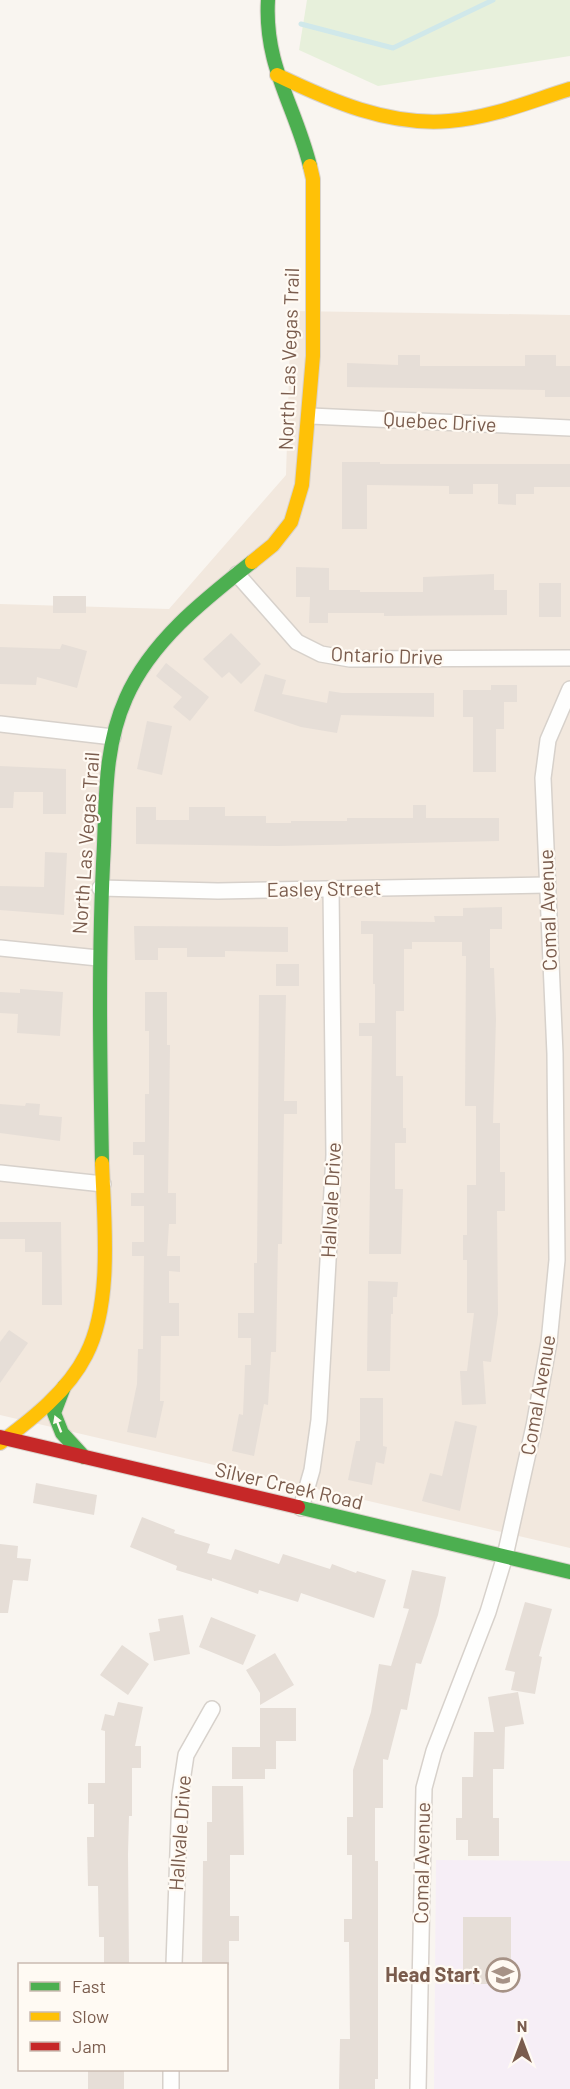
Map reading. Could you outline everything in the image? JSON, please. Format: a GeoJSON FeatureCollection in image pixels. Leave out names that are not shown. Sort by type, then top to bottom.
{"type":"FeatureCollection","features":[{"type":"Feature","properties":{"kind":"street","name":"North Las Vegas Trail"},"geometry":{"type":"LineString","coordinates":[[2,1439],[65,1384],[83,1363],[93,1340],[100,1311],[103,1184],[100,888],[113,737],[127,692],[155,649],[237,574],[273,548],[293,519],[301,494],[311,416],[313,179],[303,141],[271,63],[267,40],[268,0]]}},
{"type":"Feature","properties":{"kind":"street"},"geometry":{"type":"LineString","coordinates":[[277,75],[333,102],[392,117],[448,121],[492,113],[570,89]]}},
{"type":"Feature","properties":{"kind":"street","name":"Quebec Drive"},"geometry":{"type":"LineString","coordinates":[[311,416],[570,428]]}},
{"type":"Feature","properties":{"kind":"street","name":"Ontario Drive"},"geometry":{"type":"LineString","coordinates":[[237,574],[297,642],[321,654],[350,659],[570,658]]}},
{"type":"Feature","properties":{"kind":"street","name":"Comal Avenue"},"geometry":{"type":"LineString","coordinates":[[418,2089],[424,1788],[434,1751],[488,1612],[505,1556],[534,1426],[549,1342],[557,1260],[555,1054],[543,778],[548,740],[570,689]]}},
{"type":"Feature","properties":{"kind":"street"},"geometry":{"type":"LineString","coordinates":[[0,724],[113,737]]}},
{"type":"Feature","properties":{"kind":"street","name":"Easley Street"},"geometry":{"type":"LineString","coordinates":[[100,888],[218,891],[547,885]]}},
{"type":"Feature","properties":{"kind":"street","name":"Hallvale Drive"},"geometry":{"type":"LineString","coordinates":[[301,1508],[312,1470],[319,1420],[334,1155],[331,889]]}},
{"type":"Feature","properties":{"kind":"street"},"geometry":{"type":"LineString","coordinates":[[0,948],[99,958]]}},
{"type":"Feature","properties":{"kind":"street"},"geometry":{"type":"LineString","coordinates":[[0,1173],[103,1184]]}},
{"type":"Feature","properties":{"kind":"street"},"geometry":{"type":"LineString","coordinates":[[65,1384],[54,1413],[62,1433],[84,1457]]}},
{"type":"Feature","properties":{"kind":"street","name":"Silver Creek Road"},"geometry":{"type":"LineString","coordinates":[[2,1439],[570,1572]]}},
{"type":"Feature","properties":{"kind":"street","name":"Hallvale Drive"},"geometry":{"type":"LineString","coordinates":[[174,1963],[180,1795],[186,1755],[212,1709]]}},
{"type":"Feature","properties":{"kind":"street"},"geometry":{"type":"LineString","coordinates":[[171,2071],[171,2089]]}},
{"type":"Feature","properties":{"kind":"shaded area"},"geometry":{"type":"Polygon","coordinates":[[[291,311],[570,315],[570,1548],[0,1415],[0,604],[169,609],[286,475],[291,311]]]}},
{"type":"Feature","properties":{"kind":"shaded area","name":"Head Start"},"geometry":{"type":"Polygon","coordinates":[[[436,1860],[570,1861],[570,2089],[434,2089],[436,1860]]]}},
{"type":"Feature","properties":{"kind":"green space"},"geometry":{"type":"Polygon","coordinates":[[[307,0],[570,0],[570,56],[378,86],[299,50],[307,0]]]}},
{"type":"Feature","properties":{"kind":"building"},"geometry":{"type":"Polygon","coordinates":[[[398,355],[420,355],[420,366],[525,366],[525,355],[556,355],[556,366],[570,366],[570,397],[545,397],[545,390],[347,387],[347,363],[398,365],[398,355]]]}},
{"type":"Feature","properties":{"kind":"building"},"geometry":{"type":"Polygon","coordinates":[[[342,462],[570,464],[570,487],[534,487],[534,494],[516,494],[516,505],[498,504],[498,484],[473,484],[473,494],[449,494],[449,486],[367,485],[367,529],[342,529],[342,462]]]}},
{"type":"Feature","properties":{"kind":"building"},"geometry":{"type":"Polygon","coordinates":[[[296,567],[329,568],[329,590],[360,590],[360,592],[423,592],[423,577],[494,574],[494,590],[507,590],[507,615],[384,616],[384,613],[328,613],[328,623],[309,623],[310,597],[296,597],[296,567]]]}},
{"type":"Feature","properties":{"kind":"building"},"geometry":{"type":"Polygon","coordinates":[[[539,583],[561,583],[561,617],[539,617],[539,583]]]}},
{"type":"Feature","properties":{"kind":"building"},"geometry":{"type":"Polygon","coordinates":[[[53,596],[86,596],[86,613],[53,613],[53,596]]]}},
{"type":"Feature","properties":{"kind":"building"},"geometry":{"type":"Polygon","coordinates":[[[231,633],[261,664],[241,684],[229,672],[222,678],[203,659],[231,633]]]}},
{"type":"Feature","properties":{"kind":"building"},"geometry":{"type":"Polygon","coordinates":[[[62,644],[87,651],[77,688],[37,677],[36,685],[0,684],[0,647],[60,649],[62,644]]]}},
{"type":"Feature","properties":{"kind":"building"},"geometry":{"type":"Polygon","coordinates":[[[166,663],[209,697],[190,721],[173,707],[182,697],[156,676],[166,663]]]}},
{"type":"Feature","properties":{"kind":"building"},"geometry":{"type":"Polygon","coordinates":[[[265,674],[286,680],[282,694],[327,703],[329,691],[434,693],[434,717],[341,715],[337,733],[301,727],[254,711],[265,674]]]}},
{"type":"Feature","properties":{"kind":"building"},"geometry":{"type":"Polygon","coordinates":[[[491,685],[517,685],[517,702],[504,702],[504,729],[496,729],[496,772],[473,772],[473,717],[463,717],[463,690],[491,690],[491,685]]]}},
{"type":"Feature","properties":{"kind":"building"},"geometry":{"type":"Polygon","coordinates":[[[147,721],[172,726],[162,775],[137,769],[147,721]]]}},
{"type":"Feature","properties":{"kind":"building"},"geometry":{"type":"Polygon","coordinates":[[[0,766],[66,769],[66,814],[43,814],[43,792],[14,792],[13,808],[0,808],[0,766]]]}},
{"type":"Feature","properties":{"kind":"building"},"geometry":{"type":"Polygon","coordinates":[[[413,805],[426,805],[426,818],[499,818],[499,841],[278,846],[136,844],[136,807],[156,807],[156,820],[189,820],[189,807],[225,807],[225,816],[266,816],[266,823],[291,823],[291,821],[347,821],[347,818],[413,818],[413,805]]]}},
{"type":"Feature","properties":{"kind":"building"},"geometry":{"type":"Polygon","coordinates":[[[45,852],[67,853],[64,915],[0,910],[0,886],[44,887],[45,852]]]}},
{"type":"Feature","properties":{"kind":"building"},"geometry":{"type":"Polygon","coordinates":[[[502,907],[502,929],[490,929],[490,968],[494,968],[496,1019],[493,1123],[500,1123],[500,1172],[505,1172],[505,1211],[497,1211],[498,1314],[491,1362],[483,1361],[486,1404],[462,1405],[460,1371],[467,1371],[474,1313],[467,1313],[467,1260],[463,1260],[463,1235],[467,1235],[467,1185],[476,1185],[476,1106],[465,1106],[466,956],[462,956],[462,942],[412,942],[412,949],[404,949],[404,1011],[396,1011],[396,1076],[403,1076],[403,1128],[406,1128],[406,1143],[395,1143],[395,1189],[403,1189],[401,1254],[369,1254],[372,1036],[359,1036],[359,1023],[375,1023],[375,984],[373,984],[373,934],[361,934],[361,921],[435,922],[434,916],[463,916],[463,908],[502,907]]]}},
{"type":"Feature","properties":{"kind":"building"},"geometry":{"type":"Polygon","coordinates":[[[134,926],[288,927],[288,952],[225,951],[225,957],[187,957],[187,948],[158,948],[158,960],[135,960],[134,926]]]}},
{"type":"Feature","properties":{"kind":"building"},"geometry":{"type":"Polygon","coordinates":[[[276,964],[299,964],[299,986],[276,986],[276,964]]]}},
{"type":"Feature","properties":{"kind":"building"},"geometry":{"type":"Polygon","coordinates":[[[20,989],[63,992],[60,1036],[17,1033],[18,1014],[0,1013],[0,992],[20,993],[20,989]]]}},
{"type":"Feature","properties":{"kind":"building"},"geometry":{"type":"Polygon","coordinates":[[[145,992],[167,992],[167,1045],[170,1045],[168,1193],[176,1193],[176,1224],[169,1224],[167,1256],[180,1256],[180,1272],[169,1271],[169,1303],[179,1303],[179,1336],[161,1336],[160,1401],[164,1401],[156,1438],[127,1432],[137,1384],[138,1349],[143,1349],[144,1256],[132,1256],[132,1242],[144,1242],[144,1206],[131,1206],[131,1193],[144,1193],[144,1155],[133,1155],[133,1142],[145,1142],[145,1094],[149,1094],[149,1031],[145,1031],[145,992]]]}},
{"type":"Feature","properties":{"kind":"building"},"geometry":{"type":"Polygon","coordinates":[[[259,995],[286,995],[284,1101],[297,1101],[297,1114],[284,1114],[282,1244],[278,1244],[276,1352],[271,1352],[268,1405],[264,1404],[254,1456],[232,1451],[239,1414],[243,1415],[245,1365],[251,1365],[251,1338],[238,1338],[238,1313],[254,1313],[254,1263],[257,1263],[259,995]]]}},
{"type":"Feature","properties":{"kind":"building"},"geometry":{"type":"Polygon","coordinates":[[[26,1103],[40,1104],[39,1115],[62,1117],[60,1141],[0,1133],[0,1104],[25,1106],[26,1103]]]}},
{"type":"Feature","properties":{"kind":"building"},"geometry":{"type":"Polygon","coordinates":[[[0,1222],[61,1222],[62,1305],[42,1305],[42,1252],[25,1252],[25,1239],[0,1239],[0,1222]]]}},
{"type":"Feature","properties":{"kind":"building"},"geometry":{"type":"Polygon","coordinates":[[[368,1281],[398,1282],[397,1297],[393,1297],[393,1314],[391,1314],[390,1371],[367,1371],[368,1281]]]}},
{"type":"Feature","properties":{"kind":"building"},"geometry":{"type":"Polygon","coordinates":[[[9,1330],[28,1343],[0,1383],[0,1342],[9,1330]]]}},
{"type":"Feature","properties":{"kind":"building"},"geometry":{"type":"Polygon","coordinates":[[[360,1398],[383,1398],[383,1446],[387,1447],[384,1464],[376,1462],[372,1485],[348,1480],[356,1441],[360,1441],[360,1398]]]}},
{"type":"Feature","properties":{"kind":"building"},"geometry":{"type":"Polygon","coordinates":[[[455,1421],[477,1426],[460,1511],[422,1501],[430,1473],[442,1476],[455,1421]]]}},
{"type":"Feature","properties":{"kind":"building"},"geometry":{"type":"Polygon","coordinates":[[[36,1483],[97,1495],[94,1515],[33,1503],[36,1483]]]}},
{"type":"Feature","properties":{"kind":"building"},"geometry":{"type":"Polygon","coordinates":[[[142,1517],[175,1530],[174,1533],[210,1544],[207,1553],[231,1560],[235,1549],[279,1564],[283,1554],[330,1569],[332,1564],[356,1573],[357,1571],[386,1580],[374,1618],[301,1593],[298,1602],[259,1590],[258,1594],[212,1578],[212,1581],[176,1570],[177,1566],[130,1547],[142,1517]]]}},
{"type":"Feature","properties":{"kind":"building"},"geometry":{"type":"Polygon","coordinates":[[[0,1544],[18,1546],[17,1558],[31,1559],[28,1581],[13,1580],[8,1613],[0,1613],[0,1544]]]}},
{"type":"Feature","properties":{"kind":"building"},"geometry":{"type":"Polygon","coordinates":[[[412,1570],[446,1577],[438,1615],[421,1664],[416,1663],[407,1710],[401,1709],[388,1760],[383,1759],[383,1808],[375,1808],[375,1861],[378,1861],[378,2079],[375,2079],[375,2089],[339,2089],[340,2039],[350,2039],[349,1942],[344,1942],[344,1919],[352,1919],[352,1855],[347,1855],[347,1817],[353,1817],[353,1770],[371,1712],[379,1664],[391,1666],[409,1609],[403,1608],[412,1570]]]}},
{"type":"Feature","properties":{"kind":"building"},"geometry":{"type":"Polygon","coordinates":[[[525,1602],[552,1609],[539,1656],[542,1657],[535,1694],[511,1690],[515,1672],[505,1670],[525,1602]]]}},
{"type":"Feature","properties":{"kind":"building"},"geometry":{"type":"Polygon","coordinates":[[[183,1615],[190,1654],[154,1661],[149,1633],[160,1631],[158,1619],[183,1615]]]}},
{"type":"Feature","properties":{"kind":"building"},"geometry":{"type":"Polygon","coordinates":[[[211,1617],[256,1635],[243,1665],[199,1647],[211,1617]]]}},
{"type":"Feature","properties":{"kind":"building"},"geometry":{"type":"Polygon","coordinates":[[[122,1645],[149,1664],[128,1695],[100,1675],[122,1645]]]}},
{"type":"Feature","properties":{"kind":"building"},"geometry":{"type":"Polygon","coordinates":[[[275,1653],[294,1685],[260,1705],[260,1693],[246,1670],[275,1653]]]}},
{"type":"Feature","properties":{"kind":"building"},"geometry":{"type":"Polygon","coordinates":[[[518,1692],[524,1724],[505,1727],[504,1769],[493,1769],[493,1818],[499,1818],[499,1856],[468,1856],[468,1840],[456,1840],[456,1818],[462,1818],[462,1777],[473,1777],[474,1732],[494,1732],[488,1697],[518,1692]]]}},
{"type":"Feature","properties":{"kind":"building"},"geometry":{"type":"Polygon","coordinates":[[[118,1702],[143,1707],[135,1746],[141,1746],[141,1768],[132,1768],[132,1816],[129,1816],[129,1963],[104,1963],[104,1937],[99,1937],[98,1886],[88,1886],[87,1837],[94,1837],[94,1804],[88,1804],[88,1783],[105,1783],[105,1731],[101,1730],[105,1714],[114,1716],[118,1702]]]}},
{"type":"Feature","properties":{"kind":"building"},"geometry":{"type":"Polygon","coordinates":[[[260,1708],[296,1708],[296,1741],[276,1741],[276,1769],[265,1769],[265,1779],[232,1779],[232,1747],[260,1747],[260,1708]]]}},
{"type":"Feature","properties":{"kind":"building"},"geometry":{"type":"Polygon","coordinates":[[[212,1786],[243,1786],[244,1855],[230,1855],[230,1916],[239,1916],[239,1941],[229,1941],[229,1965],[228,1963],[202,1963],[203,1861],[207,1861],[207,1822],[212,1822],[212,1786]]]}},
{"type":"Feature","properties":{"kind":"building"},"geometry":{"type":"Polygon","coordinates":[[[463,1917],[511,1917],[511,1984],[473,1984],[473,1974],[463,1974],[463,1917]]]}},
{"type":"Feature","properties":{"kind":"building"},"geometry":{"type":"Polygon","coordinates":[[[88,2071],[124,2071],[124,2089],[88,2089],[88,2071]]]}},
{"type":"Feature","properties":{"kind":"waterway"},"geometry":{"type":"LineString","coordinates":[[301,24],[393,48],[493,0]]}},
{"type":"Feature","properties":{"kind":"traffic: fast"},"geometry":{"type":"LineString","coordinates":[[268,0],[268,24],[276,65],[310,166]]}},
{"type":"Feature","properties":{"kind":"traffic: fast"},"geometry":{"type":"LineString","coordinates":[[102,1163],[101,924],[106,788],[114,734],[126,698],[137,677],[164,640],[198,606],[252,562]]}},
{"type":"Feature","properties":{"kind":"traffic: fast"},"geometry":{"type":"LineString","coordinates":[[64,1387],[54,1413],[62,1433],[84,1457]]}},
{"type":"Feature","properties":{"kind":"traffic: fast"},"geometry":{"type":"LineString","coordinates":[[298,1507],[570,1572]]}},
{"type":"Feature","properties":{"kind":"traffic: slow"},"geometry":{"type":"LineString","coordinates":[[277,75],[360,110],[404,120],[426,122],[480,116],[570,89]]}},
{"type":"Feature","properties":{"kind":"traffic: slow"},"geometry":{"type":"LineString","coordinates":[[252,562],[273,545],[291,522],[302,485],[313,356],[313,179],[310,166]]}},
{"type":"Feature","properties":{"kind":"traffic: slow"},"geometry":{"type":"LineString","coordinates":[[0,1443],[37,1414],[69,1381],[86,1355],[95,1334],[100,1311],[105,1261],[102,1163]]}},
{"type":"Feature","properties":{"kind":"traffic: jam"},"geometry":{"type":"LineString","coordinates":[[0,1437],[298,1507]]}},
{"type":"Feature","properties":{"kind":"place","name":"Head Start"},"geometry":{"type":"Point","coordinates":[503,1975]}}]}
